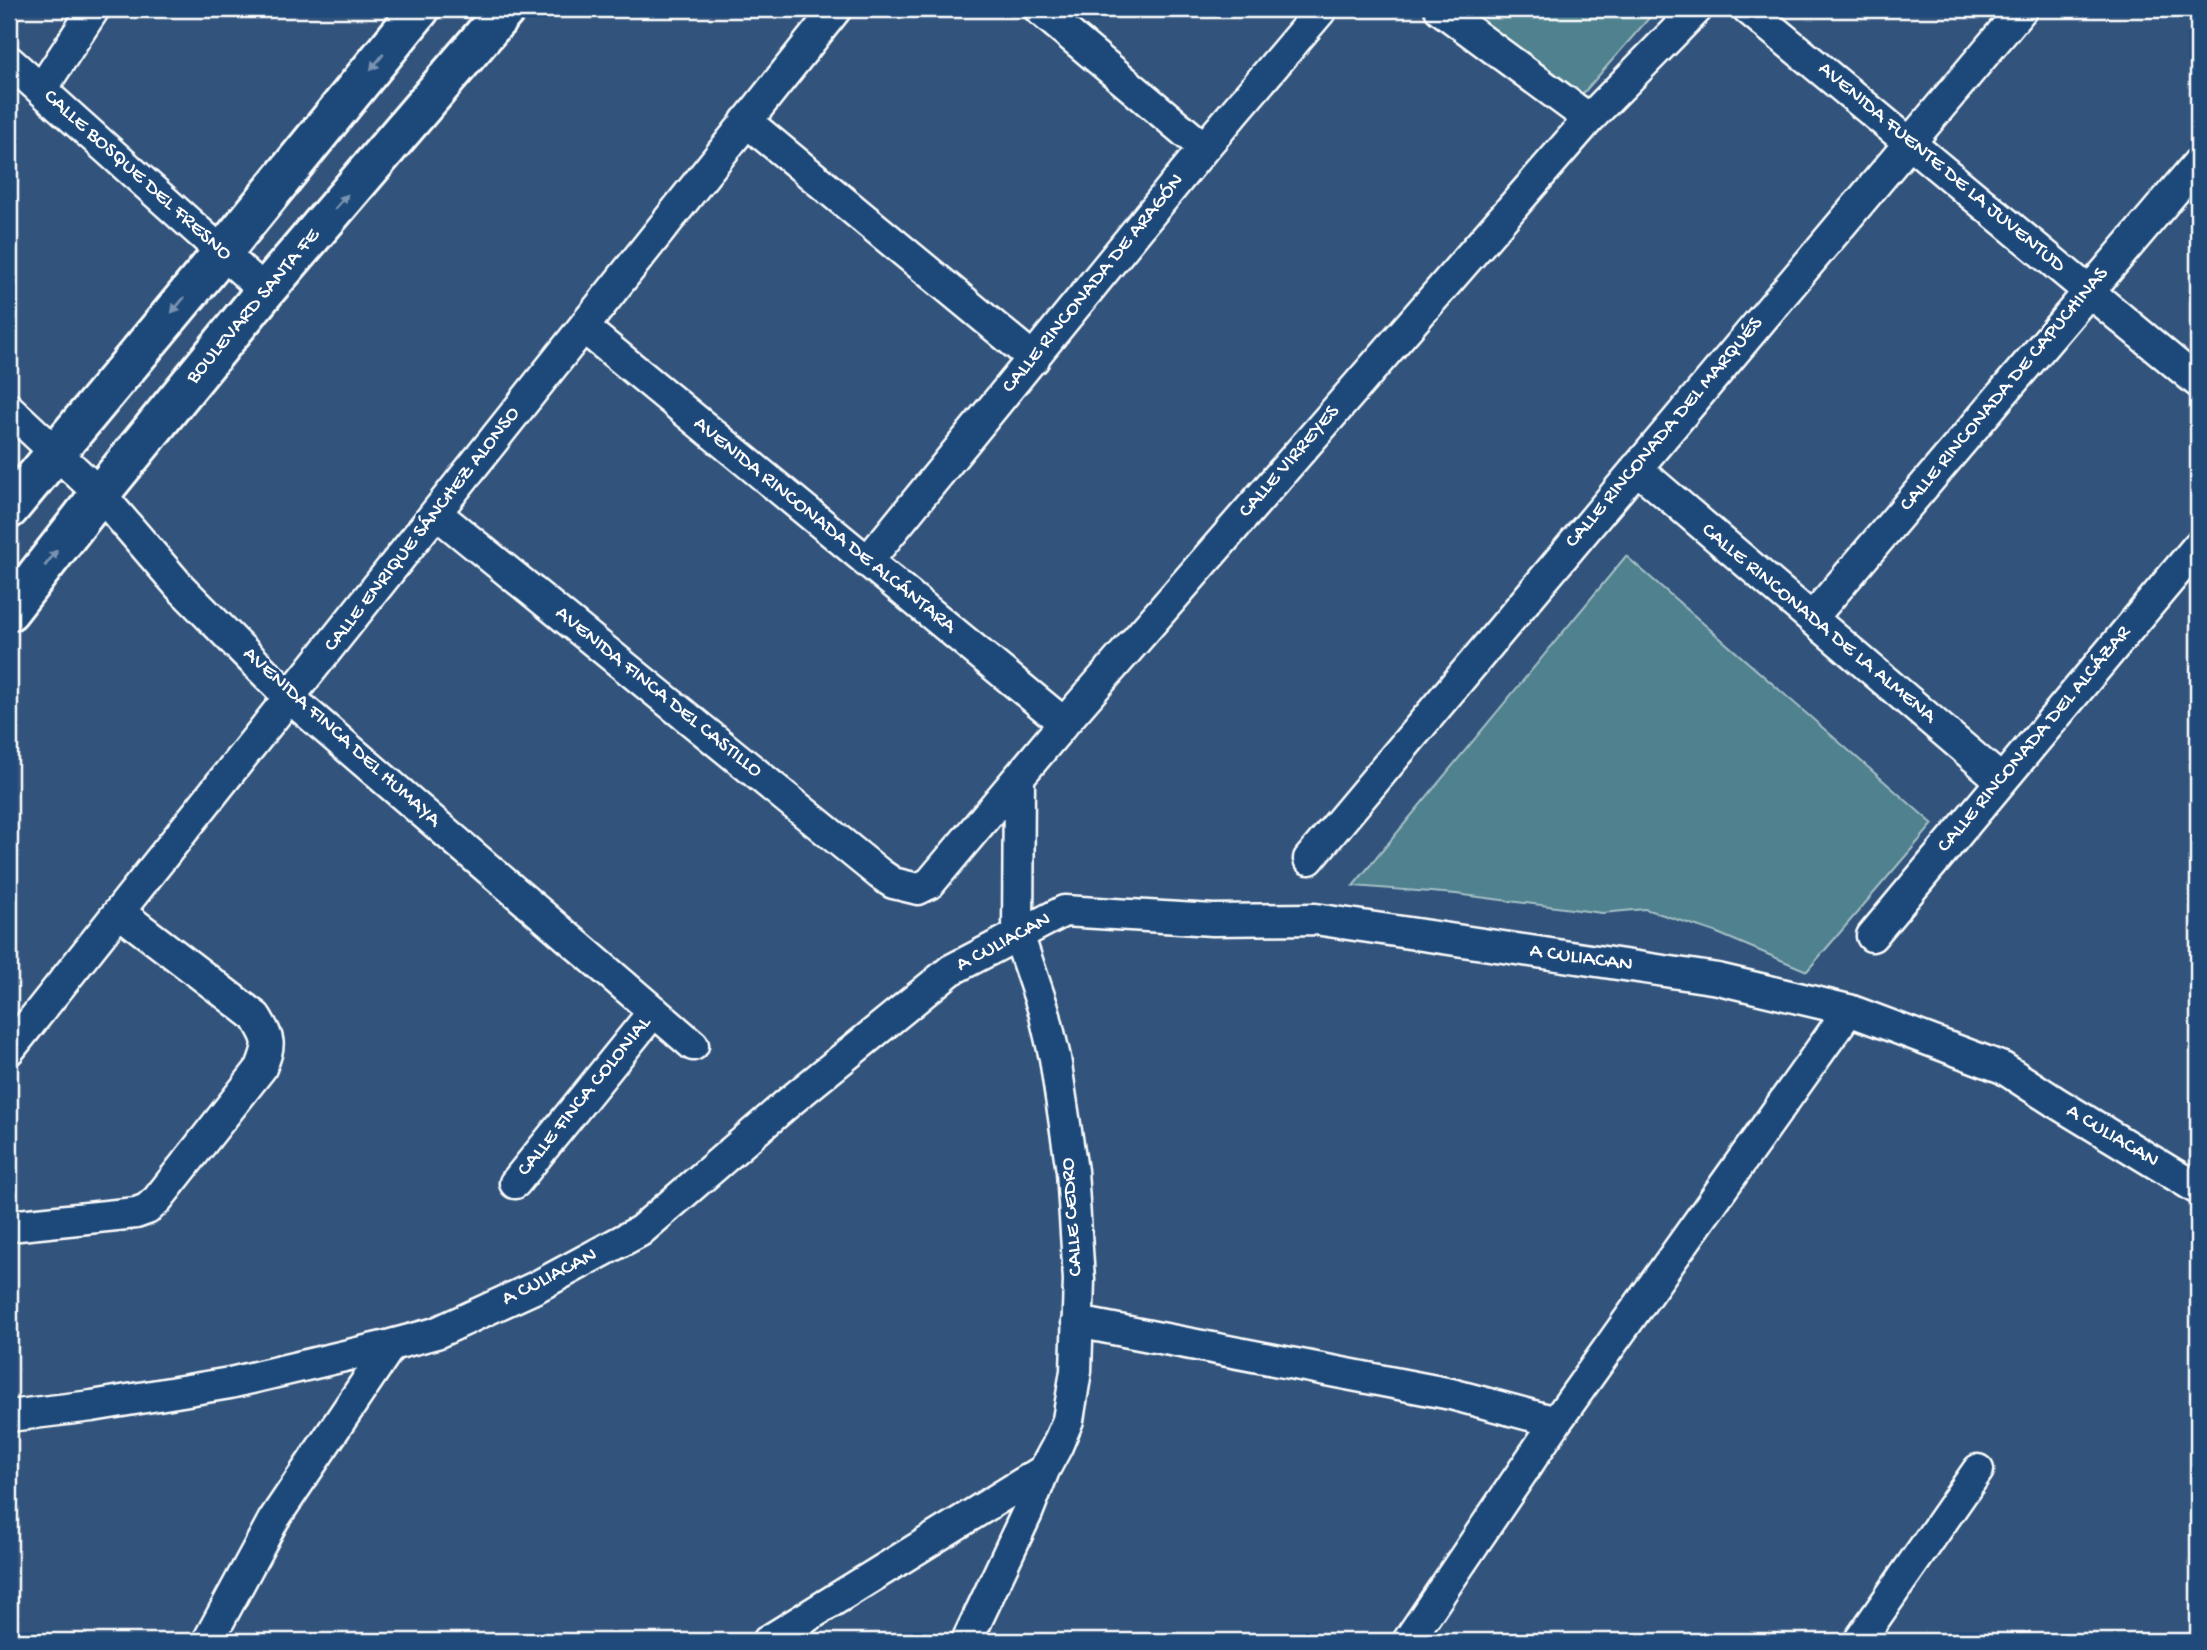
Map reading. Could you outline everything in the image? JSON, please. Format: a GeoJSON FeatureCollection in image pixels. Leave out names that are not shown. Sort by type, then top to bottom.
{"type":"FeatureCollection","features":[{"type":"Feature","properties":{"kind":"street"},"geometry":{"type":"LineString","coordinates":[[41,90],[94,9]]}},
{"type":"Feature","properties":{"kind":"street"},"geometry":{"type":"LineString","coordinates":[[9,509],[420,9]]}},
{"type":"Feature","properties":{"kind":"street","name":"BOULEVARD SANTA FE"},"geometry":{"type":"LineString","coordinates":[[9,611],[265,291],[506,9]]}},
{"type":"Feature","properties":{"kind":"street","name":"CALLE ENRIQUE SÁNCHEZ ALONSO"},"geometry":{"type":"LineString","coordinates":[[9,1051],[836,9]]}},
{"type":"Feature","properties":{"kind":"street"},"geometry":{"type":"LineString","coordinates":[[1039,9],[1204,148]]}},
{"type":"Feature","properties":{"kind":"street","name":"CALLE RINCONADA DE ARAGÓN"},"geometry":{"type":"LineString","coordinates":[[867,562],[1204,148],[1322,9]]}},
{"type":"Feature","properties":{"kind":"street"},"geometry":{"type":"LineString","coordinates":[[1440,9],[1588,119]]}},
{"type":"Feature","properties":{"kind":"street","name":"CALLE VIRREYES"},"geometry":{"type":"LineString","coordinates":[[880,874],[905,888],[918,889],[930,883],[1064,723],[1588,119],[1697,9]]}},
{"type":"Feature","properties":{"kind":"street","name":"AVENIDA FUENTE DE LA JUVENTUD"},"geometry":{"type":"LineString","coordinates":[[1748,9],[2198,382]]}},
{"type":"Feature","properties":{"kind":"street","name":"CALLE RINCONADA DEL MARQUÉS"},"geometry":{"type":"LineString","coordinates":[[1309,859],[2022,9]]}},
{"type":"Feature","properties":{"kind":"street","name":"CALLE BOSQUE DEL FRESNO"},"geometry":{"type":"LineString","coordinates":[[9,61],[265,291]]}},
{"type":"Feature","properties":{"kind":"street"},"geometry":{"type":"LineString","coordinates":[[747,121],[1034,359]]}},
{"type":"Feature","properties":{"kind":"street","name":"CALLE RINCONADA DE CAPUCHINAS"},"geometry":{"type":"LineString","coordinates":[[1812,618],[2198,163]]}},
{"type":"Feature","properties":{"kind":"street","name":"AVENIDA RINCONADA DE ALCÁNTARA"},"geometry":{"type":"LineString","coordinates":[[584,328],[1064,723]]}},
{"type":"Feature","properties":{"kind":"street","name":"AVENIDA FINCA DEL HUMAYA"},"geometry":{"type":"LineString","coordinates":[[9,410],[100,494],[180,587],[290,698],[693,1045]]}},
{"type":"Feature","properties":{"kind":"street","name":"CALLE RINCONADA DE LA ALMENA"},"geometry":{"type":"LineString","coordinates":[[1636,468],[2001,780]]}},
{"type":"Feature","properties":{"kind":"street","name":"AVENIDA FINCA DEL CASTILLO"},"geometry":{"type":"LineString","coordinates":[[436,513],[880,874]]}},
{"type":"Feature","properties":{"kind":"street","name":"CALLE RINCONADA DEL ALCÁZAR"},"geometry":{"type":"LineString","coordinates":[[1872,936],[2198,546]]}},
{"type":"Feature","properties":{"kind":"street","name":"CALLE CEDRO"},"geometry":{"type":"LineString","coordinates":[[967,1641],[1068,1420],[1076,1371],[1078,1266],[1072,1171],[1055,1058],[1044,1011],[1018,934],[1019,777]]}},
{"type":"Feature","properties":{"kind":"street","name":"A CULIACAN"},"geometry":{"type":"LineString","coordinates":[[9,1416],[92,1406],[230,1383],[391,1345],[436,1333],[536,1287],[640,1231],[788,1103],[951,970],[1064,911],[1213,920],[1315,919],[1718,979],[1849,1010],[2003,1068],[2198,1189]]}},
{"type":"Feature","properties":{"kind":"street"},"geometry":{"type":"LineString","coordinates":[[9,1226],[135,1213],[147,1209],[158,1200],[261,1068],[267,1052],[269,1039],[256,1017],[119,912]]}},
{"type":"Feature","properties":{"kind":"street","name":"CALLE FINCA COLONIAL"},"geometry":{"type":"LineString","coordinates":[[515,1183],[654,1010]]}},
{"type":"Feature","properties":{"kind":"street"},"geometry":{"type":"LineString","coordinates":[[1408,1641],[1556,1422],[1849,1010]]}},
{"type":"Feature","properties":{"kind":"street"},"geometry":{"type":"LineString","coordinates":[[1077,1322],[1451,1394],[1556,1422]]}},
{"type":"Feature","properties":{"kind":"street"},"geometry":{"type":"LineString","coordinates":[[208,1641],[274,1518],[391,1345]]}},
{"type":"Feature","properties":{"kind":"street"},"geometry":{"type":"LineString","coordinates":[[768,1641],[1044,1470]]}},
{"type":"Feature","properties":{"kind":"street"},"geometry":{"type":"LineString","coordinates":[[1858,1641],[1978,1470]]}},
{"type":"Feature","properties":{"kind":"green space"},"geometry":{"type":"Polygon","coordinates":[[[1438,9],[1657,9],[1565,114],[1438,9]]]}},
{"type":"Feature","properties":{"kind":"green space"},"geometry":{"type":"Polygon","coordinates":[[[1626,556],[1933,824],[1807,971],[1715,932],[1645,909],[1602,913],[1456,894],[1353,886],[1626,556]]]}}]}
